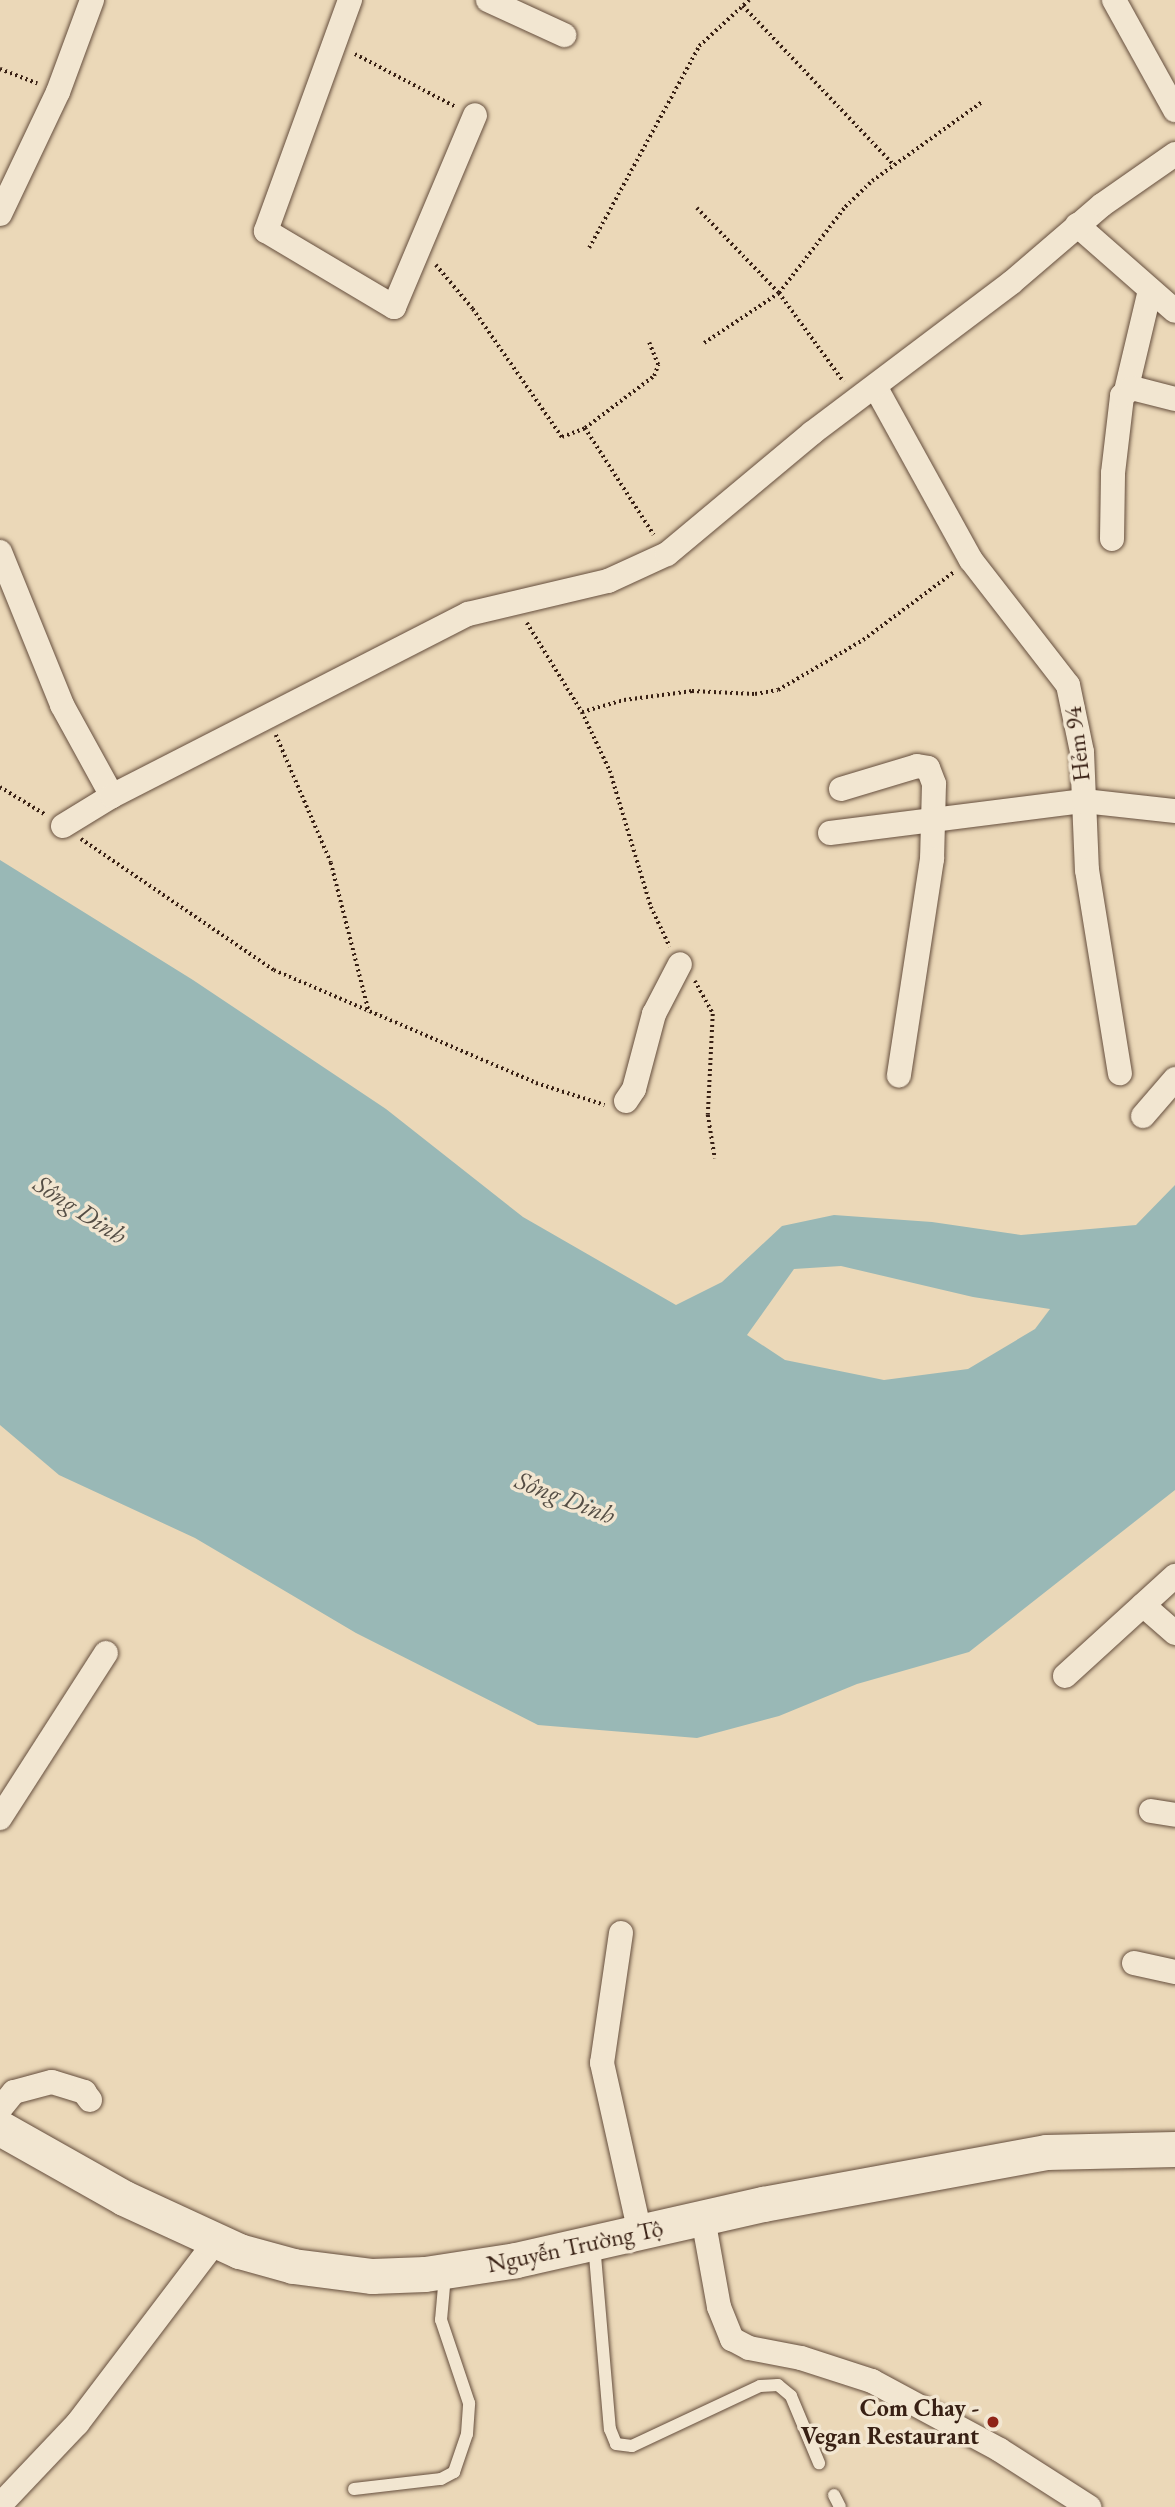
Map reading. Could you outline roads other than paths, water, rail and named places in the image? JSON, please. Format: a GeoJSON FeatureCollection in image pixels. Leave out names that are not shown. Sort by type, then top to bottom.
{"type":"FeatureCollection","features":[{"type":"Feature","properties":{"kind":"street"},"geometry":{"type":"LineString","coordinates":[[0,214],[58,92],[92,0]]}},
{"type":"Feature","properties":{"kind":"street"},"geometry":{"type":"LineString","coordinates":[[350,0],[266,231],[394,307],[475,115]]}},
{"type":"Feature","properties":{"kind":"street"},"geometry":{"type":"LineString","coordinates":[[488,0],[564,35]]}},
{"type":"Feature","properties":{"kind":"street"},"geometry":{"type":"LineString","coordinates":[[1114,0],[1175,110]]}},
{"type":"Feature","properties":{"kind":"street"},"geometry":{"type":"LineString","coordinates":[[63,827],[112,796],[456,620],[513,601],[608,581],[667,554],[1077,225],[1175,154]]}},
{"type":"Feature","properties":{"kind":"street"},"geometry":{"type":"LineString","coordinates":[[1077,225],[1175,311]]}},
{"type":"Feature","properties":{"kind":"street"},"geometry":{"type":"LineString","coordinates":[[1112,539],[1114,460],[1126,391],[1150,290]]}},
{"type":"Feature","properties":{"kind":"street"},"geometry":{"type":"LineString","coordinates":[[1126,391],[1175,399]]}},
{"type":"Feature","properties":{"kind":"street","name":"Hẻm 94"},"geometry":{"type":"LineString","coordinates":[[867,394],[971,560],[1068,685],[1077,719],[1087,870],[1121,1073]]}},
{"type":"Feature","properties":{"kind":"street"},"geometry":{"type":"LineString","coordinates":[[0,552],[62,705],[112,796]]}},
{"type":"Feature","properties":{"kind":"street"},"geometry":{"type":"LineString","coordinates":[[841,789],[923,766],[934,783],[936,823],[899,1074]]}},
{"type":"Feature","properties":{"kind":"street"},"geometry":{"type":"LineString","coordinates":[[830,833],[936,823],[1084,801],[1175,811]]}},
{"type":"Feature","properties":{"kind":"street"},"geometry":{"type":"LineString","coordinates":[[626,1101],[634,1089],[654,1014],[680,964]]}},
{"type":"Feature","properties":{"kind":"street"},"geometry":{"type":"LineString","coordinates":[[1143,1116],[1175,1079]]}},
{"type":"Feature","properties":{"kind":"street"},"geometry":{"type":"LineString","coordinates":[[1065,1676],[1175,1576]]}},
{"type":"Feature","properties":{"kind":"street"},"geometry":{"type":"LineString","coordinates":[[1143,1605],[1175,1633]]}},
{"type":"Feature","properties":{"kind":"street"},"geometry":{"type":"LineString","coordinates":[[0,1818],[106,1653]]}},
{"type":"Feature","properties":{"kind":"street"},"geometry":{"type":"LineString","coordinates":[[621,1933],[603,2063],[640,2233]]}},
{"type":"Feature","properties":{"kind":"street"},"geometry":{"type":"LineString","coordinates":[[1134,1963],[1175,1972]]}},
{"type":"Feature","properties":{"kind":"street"},"geometry":{"type":"LineString","coordinates":[[0,2109],[14,2092],[52,2082],[84,2092],[90,2100]]}},
{"type":"Feature","properties":{"kind":"street","name":"Nguyễn Trường Tộ"},"geometry":{"type":"LineString","coordinates":[[0,2128],[124,2198],[216,2241],[265,2259],[349,2276],[445,2271],[1046,2152],[1136,2146],[1175,2149]]}},
{"type":"Feature","properties":{"kind":"street"},"geometry":{"type":"LineString","coordinates":[[703,2218],[719,2307],[732,2339],[749,2348],[801,2358],[872,2381],[1000,2450],[1089,2507]]}},
{"type":"Feature","properties":{"kind":"street"},"geometry":{"type":"LineString","coordinates":[[0,2505],[77,2424],[216,2241]]}},
{"type":"Feature","properties":{"kind":"lane"},"geometry":{"type":"LineString","coordinates":[[594,2243],[610,2429],[616,2444],[632,2446],[760,2386],[778,2385],[791,2396],[819,2463]]}},
{"type":"Feature","properties":{"kind":"lane"},"geometry":{"type":"LineString","coordinates":[[354,2489],[441,2479],[454,2472],[467,2434],[468,2403],[441,2320],[445,2271]]}},
{"type":"Feature","properties":{"kind":"lane"},"geometry":{"type":"LineString","coordinates":[[834,2495],[841,2507]]}},
{"type":"Feature","properties":{"kind":"water","name":"Sông Dinh"},"geometry":{"type":"Polygon","coordinates":[[[0,860],[193,980],[386,1109],[523,1217],[676,1305],[722,1282],[782,1226],[834,1215],[932,1222],[1021,1235],[1136,1225],[1175,1185],[1175,1490],[969,1652],[857,1684],[779,1716],[697,1738],[538,1725],[356,1633],[195,1538],[59,1475],[0,1425],[0,860]],[[841,1266],[794,1269],[747,1335],[785,1360],[884,1380],[968,1369],[1035,1329],[1050,1309],[973,1297],[841,1266]]]}},
{"type":"Feature","properties":{"kind":"place","name":"Com Chay - Vegan Restaurant"},"geometry":{"type":"Point","coordinates":[993,2422]}}]}
